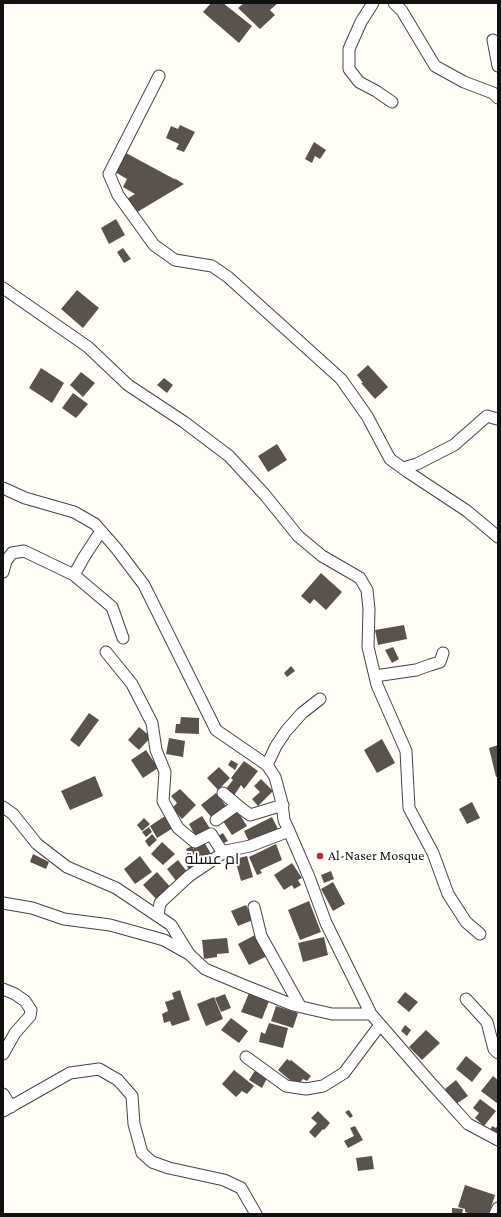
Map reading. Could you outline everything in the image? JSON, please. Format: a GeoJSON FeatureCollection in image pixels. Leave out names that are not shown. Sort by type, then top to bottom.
{"type":"FeatureCollection","features":[{"type":"Feature","properties":{"kind":"street"},"geometry":{"type":"LineString","coordinates":[[373,3],[361,22],[349,49],[349,69],[359,82],[392,102]]}},
{"type":"Feature","properties":{"kind":"street"},"geometry":{"type":"LineString","coordinates":[[394,3],[402,11],[435,66],[464,82],[493,93],[498,98]]}},
{"type":"Feature","properties":{"kind":"street"},"geometry":{"type":"LineString","coordinates":[[498,49],[493,40],[498,66]]}},
{"type":"Feature","properties":{"kind":"street"},"geometry":{"type":"LineString","coordinates":[[159,76],[110,174],[118,195],[154,245],[174,260],[212,266],[228,277],[341,379],[367,416],[390,458],[467,511],[498,537]]}},
{"type":"Feature","properties":{"kind":"street"},"geometry":{"type":"LineString","coordinates":[[3,288],[88,347],[128,385],[184,422],[229,456],[265,495],[298,536],[322,556],[360,578],[367,590],[369,609],[368,647],[377,685],[406,751],[409,808],[433,853],[448,894],[466,922],[480,934]]}},
{"type":"Feature","properties":{"kind":"street"},"geometry":{"type":"LineString","coordinates":[[403,468],[417,464],[454,445],[487,416],[498,418]]}},
{"type":"Feature","properties":{"kind":"street"},"geometry":{"type":"LineString","coordinates":[[3,488],[25,498],[74,512],[95,524],[116,548],[144,585],[216,730],[267,764],[275,778],[283,806],[284,820],[309,877],[326,923],[371,1014],[468,1124],[498,1140]]}},
{"type":"Feature","properties":{"kind":"street"},"geometry":{"type":"LineString","coordinates":[[74,575],[101,531]]}},
{"type":"Feature","properties":{"kind":"street"},"geometry":{"type":"LineString","coordinates":[[3,572],[6,561],[12,553],[24,551],[74,575],[112,607],[123,638]]}},
{"type":"Feature","properties":{"kind":"street"},"geometry":{"type":"LineString","coordinates":[[106,652],[132,684],[152,723],[156,750],[166,772],[164,801],[178,828],[195,842],[211,834],[223,853]]}},
{"type":"Feature","properties":{"kind":"street"},"geometry":{"type":"LineString","coordinates":[[375,676],[416,670],[440,662],[443,653]]}},
{"type":"Feature","properties":{"kind":"street"},"geometry":{"type":"LineString","coordinates":[[267,764],[286,731],[302,713],[320,699]]}},
{"type":"Feature","properties":{"kind":"street"},"geometry":{"type":"LineString","coordinates":[[223,793],[250,815],[283,806]]}},
{"type":"Feature","properties":{"kind":"street"},"geometry":{"type":"LineString","coordinates":[[216,820],[236,805]]}},
{"type":"Feature","properties":{"kind":"street"},"geometry":{"type":"LineString","coordinates":[[3,807],[13,814],[37,844],[67,867],[116,888],[171,925],[189,954]]}},
{"type":"Feature","properties":{"kind":"street"},"geometry":{"type":"LineString","coordinates":[[158,916],[160,903],[189,876],[226,851],[250,846],[289,831]]}},
{"type":"Feature","properties":{"kind":"street"},"geometry":{"type":"LineString","coordinates":[[3,902],[32,908],[64,919],[110,925],[164,940],[189,954],[205,969],[300,1006],[332,1014],[371,1014]]}},
{"type":"Feature","properties":{"kind":"street"},"geometry":{"type":"LineString","coordinates":[[254,906],[261,936],[300,1006]]}},
{"type":"Feature","properties":{"kind":"street"},"geometry":{"type":"LineString","coordinates":[[3,989],[24,1000],[31,1010],[30,1016],[15,1033],[3,1054]]}},
{"type":"Feature","properties":{"kind":"street"},"geometry":{"type":"LineString","coordinates":[[466,999],[487,1022],[494,1049],[498,1053]]}},
{"type":"Feature","properties":{"kind":"street"},"geometry":{"type":"LineString","coordinates":[[246,1057],[286,1086],[306,1089],[323,1086],[344,1072],[380,1025]]}},
{"type":"Feature","properties":{"kind":"street"},"geometry":{"type":"LineString","coordinates":[[3,1094],[7,1109],[70,1073],[99,1069],[118,1080],[132,1096],[134,1124],[142,1153],[152,1162],[169,1168],[224,1180],[241,1188],[256,1214]]}},
{"type":"Feature","properties":{"kind":"street"},"geometry":{"type":"LineString","coordinates":[[495,1214],[498,1208]]}},
{"type":"Feature","properties":{"kind":"building"},"geometry":{"type":"Polygon","coordinates":[[[211,3],[223,3],[252,26],[239,43],[203,12],[211,3]]]}},
{"type":"Feature","properties":{"kind":"building"},"geometry":{"type":"Polygon","coordinates":[[[244,3],[278,3],[270,10],[275,15],[260,29],[238,8],[244,3]]]}},
{"type":"Feature","properties":{"kind":"building"},"geometry":{"type":"Polygon","coordinates":[[[180,125],[195,132],[184,152],[176,149],[179,144],[166,138],[171,126],[178,129],[180,125]]]}},
{"type":"Feature","properties":{"kind":"building"},"geometry":{"type":"Polygon","coordinates":[[[314,142],[326,150],[320,159],[315,156],[312,163],[305,159],[314,142]]]}},
{"type":"Feature","properties":{"kind":"building"},"geometry":{"type":"Polygon","coordinates":[[[126,153],[184,184],[134,214],[125,200],[135,194],[123,187],[127,179],[115,172],[126,153]]]}},
{"type":"Feature","properties":{"kind":"building"},"geometry":{"type":"Polygon","coordinates":[[[116,219],[125,235],[109,244],[101,228],[116,219]]]}},
{"type":"Feature","properties":{"kind":"building"},"geometry":{"type":"Polygon","coordinates":[[[123,248],[131,259],[124,263],[117,252],[123,248]]]}},
{"type":"Feature","properties":{"kind":"building"},"geometry":{"type":"Polygon","coordinates":[[[77,290],[99,308],[83,328],[61,309],[77,290]]]}},
{"type":"Feature","properties":{"kind":"building"},"geometry":{"type":"Polygon","coordinates":[[[368,365],[388,387],[375,399],[361,383],[363,383],[357,375],[368,365]]]}},
{"type":"Feature","properties":{"kind":"building"},"geometry":{"type":"Polygon","coordinates":[[[41,368],[64,383],[52,403],[29,388],[41,368]]]}},
{"type":"Feature","properties":{"kind":"building"},"geometry":{"type":"Polygon","coordinates":[[[81,372],[95,383],[83,397],[70,385],[81,372]]]}},
{"type":"Feature","properties":{"kind":"building"},"geometry":{"type":"Polygon","coordinates":[[[164,378],[173,385],[167,393],[157,385],[164,378]]]}},
{"type":"Feature","properties":{"kind":"building"},"geometry":{"type":"Polygon","coordinates":[[[73,393],[88,404],[76,418],[62,408],[73,393]]]}},
{"type":"Feature","properties":{"kind":"building"},"geometry":{"type":"Polygon","coordinates":[[[277,444],[287,460],[268,472],[258,456],[277,444]]]}},
{"type":"Feature","properties":{"kind":"building"},"geometry":{"type":"Polygon","coordinates":[[[321,573],[342,592],[326,610],[314,599],[310,604],[301,596],[321,573]]]}},
{"type":"Feature","properties":{"kind":"building"},"geometry":{"type":"Polygon","coordinates":[[[404,625],[407,639],[378,645],[375,630],[404,625]]]}},
{"type":"Feature","properties":{"kind":"building"},"geometry":{"type":"Polygon","coordinates":[[[393,647],[399,659],[392,663],[385,650],[393,647]]]}},
{"type":"Feature","properties":{"kind":"building"},"geometry":{"type":"Polygon","coordinates":[[[291,666],[295,671],[287,677],[284,673],[291,666]]]}},
{"type":"Feature","properties":{"kind":"building"},"geometry":{"type":"Polygon","coordinates":[[[89,713],[99,720],[79,747],[70,740],[89,713]]]}},
{"type":"Feature","properties":{"kind":"building"},"geometry":{"type":"Polygon","coordinates":[[[181,717],[199,718],[199,734],[175,733],[176,724],[180,724],[181,717]]]}},
{"type":"Feature","properties":{"kind":"building"},"geometry":{"type":"Polygon","coordinates":[[[139,727],[151,737],[139,750],[128,740],[139,727]]]}},
{"type":"Feature","properties":{"kind":"building"},"geometry":{"type":"Polygon","coordinates":[[[169,738],[185,741],[183,757],[166,754],[169,738]]]}},
{"type":"Feature","properties":{"kind":"building"},"geometry":{"type":"Polygon","coordinates":[[[382,739],[395,763],[377,773],[364,750],[382,739]]]}},
{"type":"Feature","properties":{"kind":"building"},"geometry":{"type":"Polygon","coordinates":[[[498,745],[498,777],[496,777],[489,748],[498,745]]]}},
{"type":"Feature","properties":{"kind":"building"},"geometry":{"type":"Polygon","coordinates":[[[146,750],[158,768],[143,778],[131,760],[146,750]]]}},
{"type":"Feature","properties":{"kind":"building"},"geometry":{"type":"Polygon","coordinates":[[[231,760],[238,764],[235,770],[228,765],[231,760]]]}},
{"type":"Feature","properties":{"kind":"building"},"geometry":{"type":"Polygon","coordinates":[[[244,761],[258,771],[244,789],[241,785],[233,797],[225,790],[233,780],[231,778],[244,761]]]}},
{"type":"Feature","properties":{"kind":"building"},"geometry":{"type":"Polygon","coordinates":[[[219,767],[230,778],[218,790],[207,778],[219,767]]]}},
{"type":"Feature","properties":{"kind":"building"},"geometry":{"type":"Polygon","coordinates":[[[95,776],[103,796],[70,810],[61,791],[95,776]]]}},
{"type":"Feature","properties":{"kind":"building"},"geometry":{"type":"Polygon","coordinates":[[[261,779],[273,791],[258,806],[252,799],[260,792],[254,786],[261,779]]]}},
{"type":"Feature","properties":{"kind":"building"},"geometry":{"type":"Polygon","coordinates":[[[180,789],[196,805],[182,819],[172,808],[177,803],[171,796],[180,789]]]}},
{"type":"Feature","properties":{"kind":"building"},"geometry":{"type":"Polygon","coordinates":[[[216,793],[227,807],[213,819],[201,805],[216,793]]]}},
{"type":"Feature","properties":{"kind":"building"},"geometry":{"type":"Polygon","coordinates":[[[472,802],[480,818],[467,824],[459,809],[472,802]]]}},
{"type":"Feature","properties":{"kind":"building"},"geometry":{"type":"Polygon","coordinates":[[[238,812],[247,826],[232,835],[223,821],[238,812]]]}},
{"type":"Feature","properties":{"kind":"building"},"geometry":{"type":"Polygon","coordinates":[[[165,816],[173,828],[157,838],[150,826],[165,816]]]}},
{"type":"Feature","properties":{"kind":"building"},"geometry":{"type":"Polygon","coordinates":[[[202,816],[211,830],[197,839],[189,824],[202,816]]]}},
{"type":"Feature","properties":{"kind":"building"},"geometry":{"type":"Polygon","coordinates":[[[272,817],[279,831],[250,844],[244,831],[272,817]]]}},
{"type":"Feature","properties":{"kind":"building"},"geometry":{"type":"Polygon","coordinates":[[[144,818],[150,824],[142,831],[137,825],[144,818]]]}},
{"type":"Feature","properties":{"kind":"building"},"geometry":{"type":"Polygon","coordinates":[[[149,827],[152,832],[146,837],[142,832],[149,827]]]}},
{"type":"Feature","properties":{"kind":"building"},"geometry":{"type":"Polygon","coordinates":[[[223,833],[228,841],[222,844],[218,836],[223,833]]]}},
{"type":"Feature","properties":{"kind":"building"},"geometry":{"type":"Polygon","coordinates":[[[152,834],[157,840],[149,847],[145,841],[152,834]]]}},
{"type":"Feature","properties":{"kind":"building"},"geometry":{"type":"Polygon","coordinates":[[[162,842],[175,854],[163,865],[151,854],[162,842]]]}},
{"type":"Feature","properties":{"kind":"building"},"geometry":{"type":"Polygon","coordinates":[[[204,842],[213,857],[190,871],[185,863],[192,859],[186,849],[192,846],[193,849],[204,842]]]}},
{"type":"Feature","properties":{"kind":"building"},"geometry":{"type":"Polygon","coordinates":[[[276,844],[282,860],[260,870],[262,873],[257,875],[249,857],[276,844]]]}},
{"type":"Feature","properties":{"kind":"building"},"geometry":{"type":"Polygon","coordinates":[[[33,854],[49,862],[46,869],[30,862],[33,854]]]}},
{"type":"Feature","properties":{"kind":"building"},"geometry":{"type":"Polygon","coordinates":[[[140,856],[152,872],[135,884],[124,869],[140,856]]]}},
{"type":"Feature","properties":{"kind":"building"},"geometry":{"type":"Polygon","coordinates":[[[247,856],[253,877],[241,881],[235,859],[247,856]]]}},
{"type":"Feature","properties":{"kind":"building"},"geometry":{"type":"Polygon","coordinates":[[[178,860],[188,873],[177,882],[167,869],[178,860]]]}},
{"type":"Feature","properties":{"kind":"building"},"geometry":{"type":"Polygon","coordinates":[[[292,863],[302,878],[298,880],[301,885],[294,889],[292,885],[284,890],[274,875],[292,863]]]}},
{"type":"Feature","properties":{"kind":"building"},"geometry":{"type":"Polygon","coordinates":[[[331,871],[334,879],[324,883],[321,875],[331,871]]]}},
{"type":"Feature","properties":{"kind":"building"},"geometry":{"type":"Polygon","coordinates":[[[157,872],[172,889],[158,901],[143,885],[157,872]]]}},
{"type":"Feature","properties":{"kind":"building"},"geometry":{"type":"Polygon","coordinates":[[[333,882],[345,904],[333,911],[321,889],[333,882]]]}},
{"type":"Feature","properties":{"kind":"building"},"geometry":{"type":"Polygon","coordinates":[[[309,901],[321,932],[300,940],[288,910],[309,901]]]}},
{"type":"Feature","properties":{"kind":"building"},"geometry":{"type":"Polygon","coordinates":[[[246,905],[253,920],[238,926],[231,911],[246,905]]]}},
{"type":"Feature","properties":{"kind":"building"},"geometry":{"type":"Polygon","coordinates":[[[255,935],[267,956],[249,965],[238,944],[255,935]]]}},
{"type":"Feature","properties":{"kind":"building"},"geometry":{"type":"Polygon","coordinates":[[[324,937],[328,955],[303,962],[298,943],[324,937]]]}},
{"type":"Feature","properties":{"kind":"building"},"geometry":{"type":"Polygon","coordinates":[[[227,938],[229,953],[217,954],[217,957],[204,959],[202,940],[227,938]]]}},
{"type":"Feature","properties":{"kind":"building"},"geometry":{"type":"Polygon","coordinates":[[[180,990],[190,1020],[172,1026],[170,1021],[164,1023],[162,1014],[168,1011],[165,1002],[174,999],[172,993],[180,990]]]}},
{"type":"Feature","properties":{"kind":"building"},"geometry":{"type":"Polygon","coordinates":[[[405,992],[418,1002],[409,1012],[397,1002],[405,992]]]}},
{"type":"Feature","properties":{"kind":"building"},"geometry":{"type":"Polygon","coordinates":[[[249,993],[269,1001],[262,1019],[241,1012],[249,993]]]}},
{"type":"Feature","properties":{"kind":"building"},"geometry":{"type":"Polygon","coordinates":[[[225,994],[231,1008],[221,1012],[215,998],[225,994]]]}},
{"type":"Feature","properties":{"kind":"building"},"geometry":{"type":"Polygon","coordinates":[[[214,997],[223,1019],[206,1026],[197,1004],[214,997]]]}},
{"type":"Feature","properties":{"kind":"building"},"geometry":{"type":"Polygon","coordinates":[[[276,1006],[298,1013],[293,1028],[271,1021],[276,1006]]]}},
{"type":"Feature","properties":{"kind":"building"},"geometry":{"type":"Polygon","coordinates":[[[231,1018],[248,1031],[239,1043],[221,1030],[231,1018]]]}},
{"type":"Feature","properties":{"kind":"building"},"geometry":{"type":"Polygon","coordinates":[[[269,1023],[288,1028],[283,1048],[259,1042],[261,1032],[265,1034],[269,1023]]]}},
{"type":"Feature","properties":{"kind":"building"},"geometry":{"type":"Polygon","coordinates":[[[405,1025],[411,1030],[407,1036],[401,1031],[405,1025]]]}},
{"type":"Feature","properties":{"kind":"building"},"geometry":{"type":"Polygon","coordinates":[[[426,1030],[440,1043],[422,1060],[409,1047],[426,1030]]]}},
{"type":"Feature","properties":{"kind":"building"},"geometry":{"type":"Polygon","coordinates":[[[466,1056],[482,1069],[472,1082],[456,1069],[466,1056]]]}},
{"type":"Feature","properties":{"kind":"building"},"geometry":{"type":"Polygon","coordinates":[[[287,1059],[290,1061],[291,1060],[311,1076],[307,1081],[303,1079],[297,1086],[278,1070],[287,1059]]]}},
{"type":"Feature","properties":{"kind":"building"},"geometry":{"type":"Polygon","coordinates":[[[256,1069],[268,1076],[262,1088],[249,1080],[256,1069]]]}},
{"type":"Feature","properties":{"kind":"building"},"geometry":{"type":"Polygon","coordinates":[[[234,1070],[254,1086],[247,1094],[242,1091],[236,1097],[222,1084],[234,1070]]]}},
{"type":"Feature","properties":{"kind":"building"},"geometry":{"type":"Polygon","coordinates":[[[493,1076],[498,1080],[498,1104],[481,1091],[493,1076]]]}},
{"type":"Feature","properties":{"kind":"building"},"geometry":{"type":"Polygon","coordinates":[[[456,1080],[468,1096],[456,1104],[445,1089],[456,1080]]]}},
{"type":"Feature","properties":{"kind":"building"},"geometry":{"type":"Polygon","coordinates":[[[480,1099],[496,1111],[484,1126],[475,1118],[479,1113],[473,1108],[480,1099]]]}},
{"type":"Feature","properties":{"kind":"building"},"geometry":{"type":"Polygon","coordinates":[[[349,1110],[353,1116],[350,1118],[345,1112],[349,1110]]]}},
{"type":"Feature","properties":{"kind":"building"},"geometry":{"type":"Polygon","coordinates":[[[318,1111],[330,1123],[315,1138],[309,1132],[317,1123],[311,1118],[318,1111]]]}},
{"type":"Feature","properties":{"kind":"building"},"geometry":{"type":"Polygon","coordinates":[[[498,1125],[498,1135],[490,1131],[492,1126],[496,1128],[498,1125]]]}},
{"type":"Feature","properties":{"kind":"building"},"geometry":{"type":"Polygon","coordinates":[[[355,1126],[363,1140],[348,1148],[344,1141],[354,1136],[350,1128],[355,1126]]]}},
{"type":"Feature","properties":{"kind":"building"},"geometry":{"type":"Polygon","coordinates":[[[372,1156],[374,1169],[358,1171],[356,1158],[372,1156]]]}},
{"type":"Feature","properties":{"kind":"building"},"geometry":{"type":"Polygon","coordinates":[[[465,1185],[495,1195],[489,1214],[471,1214],[465,1212],[465,1209],[458,1207],[465,1185]]]}},
{"type":"Feature","properties":{"kind":"building"},"geometry":{"type":"Polygon","coordinates":[[[452,1208],[463,1209],[462,1214],[452,1214],[452,1208]]]}},
{"type":"Feature","properties":{"kind":"place","name":"Al-Naser Mosque"},"geometry":{"type":"Point","coordinates":[320,856]}},
{"type":"Feature","properties":{"kind":"district","name":"ام عسلة"},"geometry":{"type":"Point","coordinates":[212,859]}}]}
